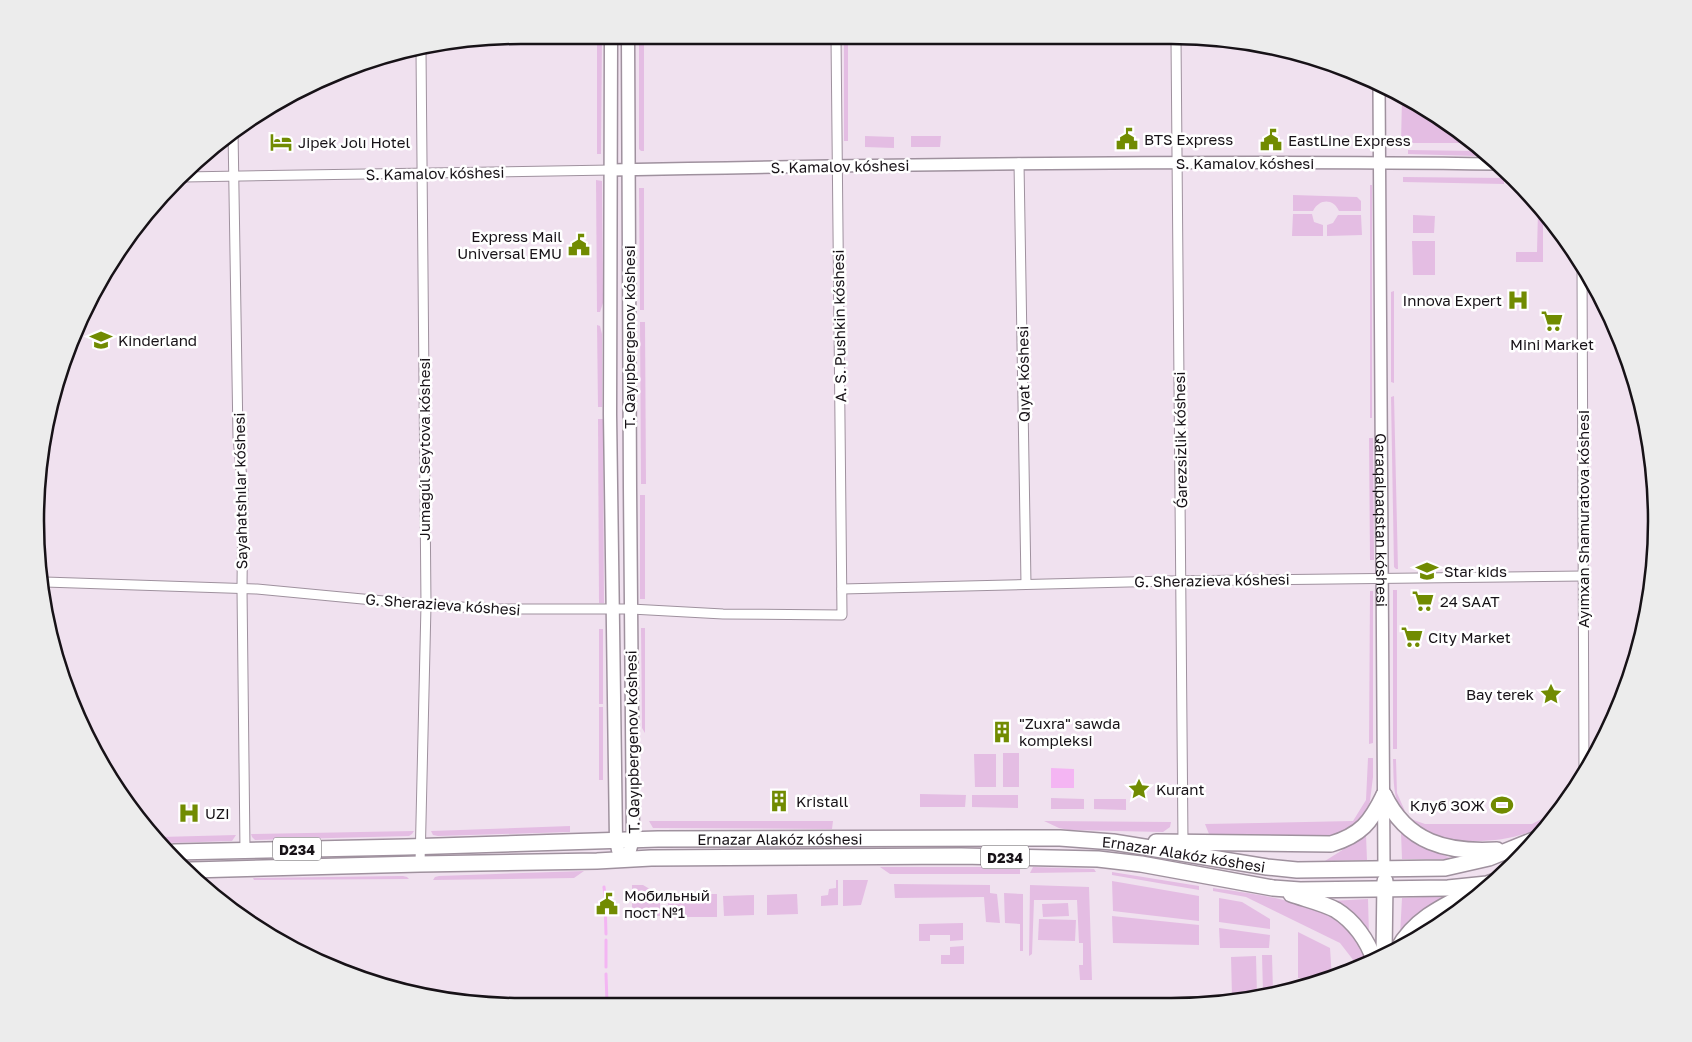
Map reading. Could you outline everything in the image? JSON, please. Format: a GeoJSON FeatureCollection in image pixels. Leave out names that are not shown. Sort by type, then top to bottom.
{"type":"FeatureCollection","features":[{"type":"Feature","properties":{"kind":"main road","name":"T. Qayıpbergenov kóshesi"},"geometry":{"type":"LineString","coordinates":[[611,44],[610,414],[612,609],[616,840],[618,850],[624,860],[630,850],[633,839],[630,609],[628,44]]}},
{"type":"Feature","properties":{"kind":"main road"},"geometry":{"type":"LineString","coordinates":[[1113,842],[1331,844],[1357,833],[1368,824],[1384,795],[1401,822],[1412,831],[1434,843],[1453,849],[1514,849]]}},
{"type":"Feature","properties":{"kind":"main road"},"geometry":{"type":"LineString","coordinates":[[616,815],[624,820],[629,818],[633,812]]}},
{"type":"Feature","properties":{"kind":"main road","name":"Ernazar Alakóz kóshesi"},"geometry":{"type":"LineString","coordinates":[[178,852],[633,839],[1060,838],[1113,842],[1293,870],[1384,869]]}},
{"type":"Feature","properties":{"kind":"main road"},"geometry":{"type":"LineString","coordinates":[[934,839],[934,856]]}},
{"type":"Feature","properties":{"kind":"main road","name":"D234"},"geometry":{"type":"LineString","coordinates":[[1384,869],[1445,868],[1471,863],[1520,846]]}},
{"type":"Feature","properties":{"kind":"main road","name":"Ernazar Alakóz kóshesi"},"geometry":{"type":"LineString","coordinates":[[196,870],[652,858],[934,856],[1098,859],[1141,864],[1273,888],[1300,890],[1385,889]]}},
{"type":"Feature","properties":{"kind":"main road","name":"Qaraqalpaqstan kóshesi"},"geometry":{"type":"LineString","coordinates":[[1384,869],[1384,948]]}},
{"type":"Feature","properties":{"kind":"main road","name":"D234"},"geometry":{"type":"LineString","coordinates":[[1385,889],[1448,888],[1482,883]]}},
{"type":"Feature","properties":{"kind":"main road"},"geometry":{"type":"LineString","coordinates":[[1273,888],[1336,910],[1352,923],[1366,941],[1371,954]]}},
{"type":"Feature","properties":{"kind":"main road"},"geometry":{"type":"LineString","coordinates":[[1407,936],[1412,928],[1427,917],[1468,895]]}},
{"type":"Feature","properties":{"kind":"street","name":"A. S. Pushkin kóshesi"},"geometry":{"type":"LineString","coordinates":[[836,44],[842,615]]}},
{"type":"Feature","properties":{"kind":"street","name":"Ǵarezsizlik kóshesi"},"geometry":{"type":"LineString","coordinates":[[1176,44],[1183,842]]}},
{"type":"Feature","properties":{"kind":"street","name":"Jumagúl Seytova kóshesi"},"geometry":{"type":"LineString","coordinates":[[420,864],[426,606],[421,55]]}},
{"type":"Feature","properties":{"kind":"street","name":"Qaraqalpaqstan kóshesi"},"geometry":{"type":"LineString","coordinates":[[1379,92],[1384,869]]}},
{"type":"Feature","properties":{"kind":"street","name":"Sayahatshılar kóshesi"},"geometry":{"type":"LineString","coordinates":[[233,140],[238,437],[243,490],[242,589],[245,850]]}},
{"type":"Feature","properties":{"kind":"street","name":"S. Kamalov kóshesi"},"geometry":{"type":"LineString","coordinates":[[191,177],[1019,163],[1488,164]]}},
{"type":"Feature","properties":{"kind":"street","name":"Qıyat kóshesi"},"geometry":{"type":"LineString","coordinates":[[1019,163],[1026,584]]}},
{"type":"Feature","properties":{"kind":"street","name":"Ayımxan Shamuratova kóshesi"},"geometry":{"type":"LineString","coordinates":[[1582,279],[1584,760]]}},
{"type":"Feature","properties":{"kind":"street","name":"G. Sherazieva kóshesi"},"geometry":{"type":"LineString","coordinates":[[842,589],[1182,581],[1583,576]]}},
{"type":"Feature","properties":{"kind":"street","name":"G. Sherazieva kóshesi"},"geometry":{"type":"LineString","coordinates":[[48,582],[242,589],[426,606],[514,610],[630,609],[723,614],[842,615]]}},
{"type":"Feature","properties":{"kind":"street"},"geometry":{"type":"LineString","coordinates":[[1183,842],[1188,848],[1202,857]]}},
{"type":"Feature","properties":{"kind":"shaded area"},"geometry":{"type":"Polygon","coordinates":[[[597,44],[602,44],[601,154],[597,154],[597,44]]]}},
{"type":"Feature","properties":{"kind":"shaded area"},"geometry":{"type":"Polygon","coordinates":[[[639,44],[644,44],[644,151],[639,149],[639,44]]]}},
{"type":"Feature","properties":{"kind":"shaded area"},"geometry":{"type":"Polygon","coordinates":[[[844,44],[848,44],[848,141],[844,141],[844,44]]]}},
{"type":"Feature","properties":{"kind":"shaded area"},"geometry":{"type":"Polygon","coordinates":[[[1402,104],[1463,143],[1401,143],[1402,104]]]}},
{"type":"Feature","properties":{"kind":"shaded area"},"geometry":{"type":"Polygon","coordinates":[[[865,136],[894,137],[894,148],[865,147],[865,136]]]}},
{"type":"Feature","properties":{"kind":"shaded area"},"geometry":{"type":"Polygon","coordinates":[[[911,136],[941,136],[940,147],[911,147],[911,136]]]}},
{"type":"Feature","properties":{"kind":"shaded area"},"geometry":{"type":"Polygon","coordinates":[[[1408,150],[1473,151],[1475,156],[1408,154],[1408,150]]]}},
{"type":"Feature","properties":{"kind":"shaded area"},"geometry":{"type":"Polygon","coordinates":[[[1403,177],[1502,178],[1504,184],[1403,182],[1403,177]]]}},
{"type":"Feature","properties":{"kind":"shaded area"},"geometry":{"type":"Polygon","coordinates":[[[596,180],[602,181],[603,303],[600,312],[597,312],[596,180]]]}},
{"type":"Feature","properties":{"kind":"shaded area"},"geometry":{"type":"Polygon","coordinates":[[[1370,185],[1372,185],[1372,418],[1370,418],[1370,185]]]}},
{"type":"Feature","properties":{"kind":"shaded area"},"geometry":{"type":"Polygon","coordinates":[[[639,188],[644,188],[644,310],[640,310],[639,188]]]}},
{"type":"Feature","properties":{"kind":"shaded area"},"geometry":{"type":"Polygon","coordinates":[[[1293,195],[1357,197],[1361,201],[1361,211],[1339,211],[1330,202],[1322,202],[1313,211],[1293,211],[1293,195]]]}},
{"type":"Feature","properties":{"kind":"shaded area"},"geometry":{"type":"Polygon","coordinates":[[[1293,214],[1312,214],[1314,222],[1323,225],[1323,236],[1292,236],[1293,214]]]}},
{"type":"Feature","properties":{"kind":"shaded area"},"geometry":{"type":"Polygon","coordinates":[[[1338,215],[1361,215],[1362,235],[1327,236],[1327,225],[1333,223],[1338,215]]]}},
{"type":"Feature","properties":{"kind":"shaded area"},"geometry":{"type":"Polygon","coordinates":[[[1413,215],[1435,216],[1434,233],[1413,233],[1413,215]]]}},
{"type":"Feature","properties":{"kind":"shaded area"},"geometry":{"type":"Polygon","coordinates":[[[1538,215],[1543,222],[1543,262],[1516,262],[1516,252],[1537,252],[1538,215]]]}},
{"type":"Feature","properties":{"kind":"shaded area"},"geometry":{"type":"Polygon","coordinates":[[[1412,241],[1435,241],[1435,275],[1413,275],[1412,241]]]}},
{"type":"Feature","properties":{"kind":"shaded area"},"geometry":{"type":"Polygon","coordinates":[[[1394,291],[1394,383],[1391,382],[1391,292],[1394,291]]]}},
{"type":"Feature","properties":{"kind":"shaded area"},"geometry":{"type":"Polygon","coordinates":[[[640,322],[645,322],[646,484],[641,484],[640,322]]]}},
{"type":"Feature","properties":{"kind":"shaded area"},"geometry":{"type":"Polygon","coordinates":[[[597,325],[600,326],[602,334],[602,407],[598,407],[597,325]]]}},
{"type":"Feature","properties":{"kind":"shaded area"},"geometry":{"type":"Polygon","coordinates":[[[1394,396],[1398,569],[1394,567],[1391,397],[1394,396]]]}},
{"type":"Feature","properties":{"kind":"shaded area"},"geometry":{"type":"Polygon","coordinates":[[[598,419],[603,419],[604,603],[599,603],[598,419]]]}},
{"type":"Feature","properties":{"kind":"shaded area"},"geometry":{"type":"Polygon","coordinates":[[[1369,438],[1373,438],[1374,560],[1370,560],[1369,438]]]}},
{"type":"Feature","properties":{"kind":"shaded area"},"geometry":{"type":"Polygon","coordinates":[[[640,495],[645,495],[645,599],[640,599],[640,495]]]}},
{"type":"Feature","properties":{"kind":"shaded area"},"geometry":{"type":"Polygon","coordinates":[[[1393,590],[1397,590],[1397,749],[1393,749],[1393,590]]]}},
{"type":"Feature","properties":{"kind":"shaded area"},"geometry":{"type":"Polygon","coordinates":[[[1370,591],[1373,591],[1373,743],[1369,744],[1370,591]]]}},
{"type":"Feature","properties":{"kind":"shaded area"},"geometry":{"type":"Polygon","coordinates":[[[641,628],[645,628],[645,733],[642,728],[641,628]]]}},
{"type":"Feature","properties":{"kind":"shaded area"},"geometry":{"type":"Polygon","coordinates":[[[599,629],[603,629],[603,704],[599,704],[599,629]]]}},
{"type":"Feature","properties":{"kind":"shaded area"},"geometry":{"type":"Polygon","coordinates":[[[599,707],[603,707],[603,780],[599,780],[599,707]]]}},
{"type":"Feature","properties":{"kind":"shaded area"},"geometry":{"type":"Polygon","coordinates":[[[1003,753],[1019,753],[1019,787],[1003,787],[1003,753]]]}},
{"type":"Feature","properties":{"kind":"shaded area"},"geometry":{"type":"Polygon","coordinates":[[[974,754],[996,754],[996,787],[975,787],[974,754]]]}},
{"type":"Feature","properties":{"kind":"shaded area"},"geometry":{"type":"Polygon","coordinates":[[[1368,758],[1373,758],[1370,801],[1365,815],[1355,828],[1331,838],[1220,836],[1209,834],[1205,824],[1353,821],[1366,800],[1368,758]]]}},
{"type":"Feature","properties":{"kind":"shaded area"},"geometry":{"type":"Polygon","coordinates":[[[1393,759],[1396,759],[1397,793],[1408,818],[1425,824],[1532,824],[1546,817],[1535,830],[1497,840],[1456,840],[1438,837],[1413,826],[1404,816],[1397,801],[1393,759]]]}},
{"type":"Feature","properties":{"kind":"shaded area"},"geometry":{"type":"Polygon","coordinates":[[[1051,768],[1074,769],[1074,788],[1051,788],[1051,768]]]}},
{"type":"Feature","properties":{"kind":"shaded area"},"geometry":{"type":"Polygon","coordinates":[[[920,794],[966,795],[965,807],[920,807],[920,794]]]}},
{"type":"Feature","properties":{"kind":"shaded area"},"geometry":{"type":"Polygon","coordinates":[[[972,795],[1018,795],[1018,808],[972,807],[972,795]]]}},
{"type":"Feature","properties":{"kind":"shaded area"},"geometry":{"type":"Polygon","coordinates":[[[1051,798],[1084,799],[1084,809],[1051,809],[1051,798]]]}},
{"type":"Feature","properties":{"kind":"shaded area"},"geometry":{"type":"Polygon","coordinates":[[[1094,799],[1126,799],[1126,810],[1094,809],[1094,799]]]}},
{"type":"Feature","properties":{"kind":"shaded area"},"geometry":{"type":"Polygon","coordinates":[[[649,821],[833,821],[832,829],[653,828],[649,821]]]}},
{"type":"Feature","properties":{"kind":"shaded area"},"geometry":{"type":"Polygon","coordinates":[[[1044,821],[1171,822],[1170,827],[1163,832],[1069,830],[1059,828],[1044,821]]]}},
{"type":"Feature","properties":{"kind":"shaded area"},"geometry":{"type":"Polygon","coordinates":[[[570,826],[570,832],[438,836],[433,835],[431,831],[570,826]]]}},
{"type":"Feature","properties":{"kind":"shaded area"},"geometry":{"type":"Polygon","coordinates":[[[414,831],[409,836],[255,840],[251,834],[414,831]]]}},
{"type":"Feature","properties":{"kind":"shaded area"},"geometry":{"type":"Polygon","coordinates":[[[1401,832],[1419,845],[1453,859],[1402,859],[1401,832]]]}},
{"type":"Feature","properties":{"kind":"shaded area"},"geometry":{"type":"Polygon","coordinates":[[[236,835],[232,841],[169,843],[163,837],[236,835]]]}},
{"type":"Feature","properties":{"kind":"shaded area"},"geometry":{"type":"Polygon","coordinates":[[[1366,835],[1367,860],[1325,861],[1366,835]]]}},
{"type":"Feature","properties":{"kind":"shaded area"},"geometry":{"type":"Polygon","coordinates":[[[880,867],[1016,867],[1020,868],[1020,874],[890,874],[880,867]]]}},
{"type":"Feature","properties":{"kind":"shaded area"},"geometry":{"type":"Polygon","coordinates":[[[1033,867],[1094,869],[1096,872],[1030,873],[1033,867]]]}},
{"type":"Feature","properties":{"kind":"shaded area"},"geometry":{"type":"Polygon","coordinates":[[[584,871],[574,878],[433,880],[439,876],[584,871]]]}},
{"type":"Feature","properties":{"kind":"shaded area"},"geometry":{"type":"Polygon","coordinates":[[[1112,872],[1199,886],[1199,890],[1112,875],[1112,872]]]}},
{"type":"Feature","properties":{"kind":"shaded area"},"geometry":{"type":"Polygon","coordinates":[[[403,876],[409,879],[254,880],[253,878],[403,876]]]}},
{"type":"Feature","properties":{"kind":"shaded area"},"geometry":{"type":"Polygon","coordinates":[[[836,880],[838,880],[838,905],[821,906],[821,896],[828,895],[829,889],[836,888],[836,880]]]}},
{"type":"Feature","properties":{"kind":"shaded area"},"geometry":{"type":"Polygon","coordinates":[[[843,880],[868,880],[861,905],[843,906],[843,880]]]}},
{"type":"Feature","properties":{"kind":"shaded area"},"geometry":{"type":"Polygon","coordinates":[[[1112,881],[1199,896],[1199,921],[1113,911],[1112,881]]]}},
{"type":"Feature","properties":{"kind":"shaded area"},"geometry":{"type":"Polygon","coordinates":[[[894,884],[990,885],[990,893],[997,894],[1000,923],[986,922],[984,897],[895,898],[894,884]]]}},
{"type":"Feature","properties":{"kind":"shaded area"},"geometry":{"type":"Polygon","coordinates":[[[632,885],[643,885],[660,895],[660,916],[632,917],[632,885]]]}},
{"type":"Feature","properties":{"kind":"shaded area"},"geometry":{"type":"Polygon","coordinates":[[[1030,885],[1089,887],[1092,980],[1080,980],[1079,965],[1083,965],[1083,943],[1079,943],[1077,900],[1034,900],[1032,954],[1029,956],[1030,885]]]}},
{"type":"Feature","properties":{"kind":"shaded area"},"geometry":{"type":"Polygon","coordinates":[[[1213,888],[1248,893],[1308,907],[1341,924],[1353,936],[1364,957],[1354,962],[1340,943],[1246,897],[1213,891],[1213,888]]]}},
{"type":"Feature","properties":{"kind":"shaded area"},"geometry":{"type":"Polygon","coordinates":[[[1004,893],[1023,894],[1023,951],[1020,951],[1020,924],[1005,923],[1004,893]]]}},
{"type":"Feature","properties":{"kind":"shaded area"},"geometry":{"type":"Polygon","coordinates":[[[668,894],[717,894],[717,917],[668,917],[668,894]]]}},
{"type":"Feature","properties":{"kind":"shaded area"},"geometry":{"type":"Polygon","coordinates":[[[797,894],[798,914],[767,915],[767,895],[797,894]]]}},
{"type":"Feature","properties":{"kind":"shaded area"},"geometry":{"type":"Polygon","coordinates":[[[754,895],[754,915],[724,916],[723,896],[754,895]]]}},
{"type":"Feature","properties":{"kind":"shaded area"},"geometry":{"type":"Polygon","coordinates":[[[1446,896],[1423,909],[1408,921],[1400,936],[1402,898],[1446,896]]]}},
{"type":"Feature","properties":{"kind":"shaded area"},"geometry":{"type":"Polygon","coordinates":[[[1219,898],[1242,902],[1270,919],[1270,929],[1219,922],[1219,898]]]}},
{"type":"Feature","properties":{"kind":"shaded area"},"geometry":{"type":"Polygon","coordinates":[[[1368,899],[1369,936],[1330,901],[1368,899]]]}},
{"type":"Feature","properties":{"kind":"shaded area"},"geometry":{"type":"Polygon","coordinates":[[[1068,903],[1069,916],[1043,917],[1042,904],[1068,903]]]}},
{"type":"Feature","properties":{"kind":"shaded area"},"geometry":{"type":"Polygon","coordinates":[[[1112,916],[1199,925],[1199,945],[1113,943],[1112,916]]]}},
{"type":"Feature","properties":{"kind":"shaded area"},"geometry":{"type":"Polygon","coordinates":[[[1039,919],[1076,920],[1075,941],[1038,940],[1039,919]]]}},
{"type":"Feature","properties":{"kind":"shaded area"},"geometry":{"type":"Polygon","coordinates":[[[963,923],[963,940],[950,941],[950,935],[930,935],[930,941],[919,941],[919,924],[963,923]]]}},
{"type":"Feature","properties":{"kind":"shaded area"},"geometry":{"type":"Polygon","coordinates":[[[1219,928],[1270,935],[1269,948],[1220,948],[1219,928]]]}},
{"type":"Feature","properties":{"kind":"shaded area"},"geometry":{"type":"Polygon","coordinates":[[[1298,932],[1330,948],[1331,970],[1308,978],[1298,978],[1298,932]]]}},
{"type":"Feature","properties":{"kind":"shaded area"},"geometry":{"type":"Polygon","coordinates":[[[964,946],[964,964],[941,964],[941,955],[950,955],[950,947],[964,946]]]}},
{"type":"Feature","properties":{"kind":"shaded area"},"geometry":{"type":"Polygon","coordinates":[[[1262,955],[1272,955],[1273,987],[1263,989],[1262,955]]]}},
{"type":"Feature","properties":{"kind":"shaded area"},"geometry":{"type":"Polygon","coordinates":[[[1256,956],[1257,990],[1232,994],[1231,957],[1256,956]]]}},
{"type":"Feature","properties":{"kind":"waterway"},"geometry":{"type":"LineString","coordinates":[[604,887],[605,896]]}},
{"type":"Feature","properties":{"kind":"waterway"},"geometry":{"type":"LineString","coordinates":[[605,901],[606,934]]}},
{"type":"Feature","properties":{"kind":"waterway"},"geometry":{"type":"LineString","coordinates":[[606,940],[606,967]]}},
{"type":"Feature","properties":{"kind":"waterway"},"geometry":{"type":"LineString","coordinates":[[606,974],[607,998]]}},
{"type":"Feature","properties":{"kind":"place","name":"BTS Express"},"geometry":{"type":"Point","coordinates":[1127,139]}},
{"type":"Feature","properties":{"kind":"place","name":"EastLine Express"},"geometry":{"type":"Point","coordinates":[1271,140]}},
{"type":"Feature","properties":{"kind":"place","name":"Jipek Jolı Hotel"},"geometry":{"type":"Point","coordinates":[281,142]}},
{"type":"Feature","properties":{"kind":"place","name":"Express Mail Universal EMU"},"geometry":{"type":"Point","coordinates":[579,245]}},
{"type":"Feature","properties":{"kind":"place","name":"Innova Expert"},"geometry":{"type":"Point","coordinates":[1518,300]}},
{"type":"Feature","properties":{"kind":"place","name":"Mini Market"},"geometry":{"type":"Point","coordinates":[1552,321]}},
{"type":"Feature","properties":{"kind":"place","name":"Kinderland"},"geometry":{"type":"Point","coordinates":[101,340]}},
{"type":"Feature","properties":{"kind":"place","name":"Star kids"},"geometry":{"type":"Point","coordinates":[1427,571]}},
{"type":"Feature","properties":{"kind":"place","name":"24 SAAT"},"geometry":{"type":"Point","coordinates":[1423,601]}},
{"type":"Feature","properties":{"kind":"place","name":"City Market"},"geometry":{"type":"Point","coordinates":[1412,637]}},
{"type":"Feature","properties":{"kind":"place","name":"Bay terek"},"geometry":{"type":"Point","coordinates":[1551,694]}},
{"type":"Feature","properties":{"kind":"place","name":"\"Zuxra\" sawda kompleksi"},"geometry":{"type":"Point","coordinates":[1002,732]}},
{"type":"Feature","properties":{"kind":"place","name":"Kurant"},"geometry":{"type":"Point","coordinates":[1139,789]}},
{"type":"Feature","properties":{"kind":"place","name":"Kristall"},"geometry":{"type":"Point","coordinates":[779,801]}},
{"type":"Feature","properties":{"kind":"place","name":"Клуб ЗОЖ"},"geometry":{"type":"Point","coordinates":[1502,805]}},
{"type":"Feature","properties":{"kind":"place","name":"UZI"},"geometry":{"type":"Point","coordinates":[189,813]}},
{"type":"Feature","properties":{"kind":"place","name":"Мобильный пост №1"},"geometry":{"type":"Point","coordinates":[607,904]}}]}
